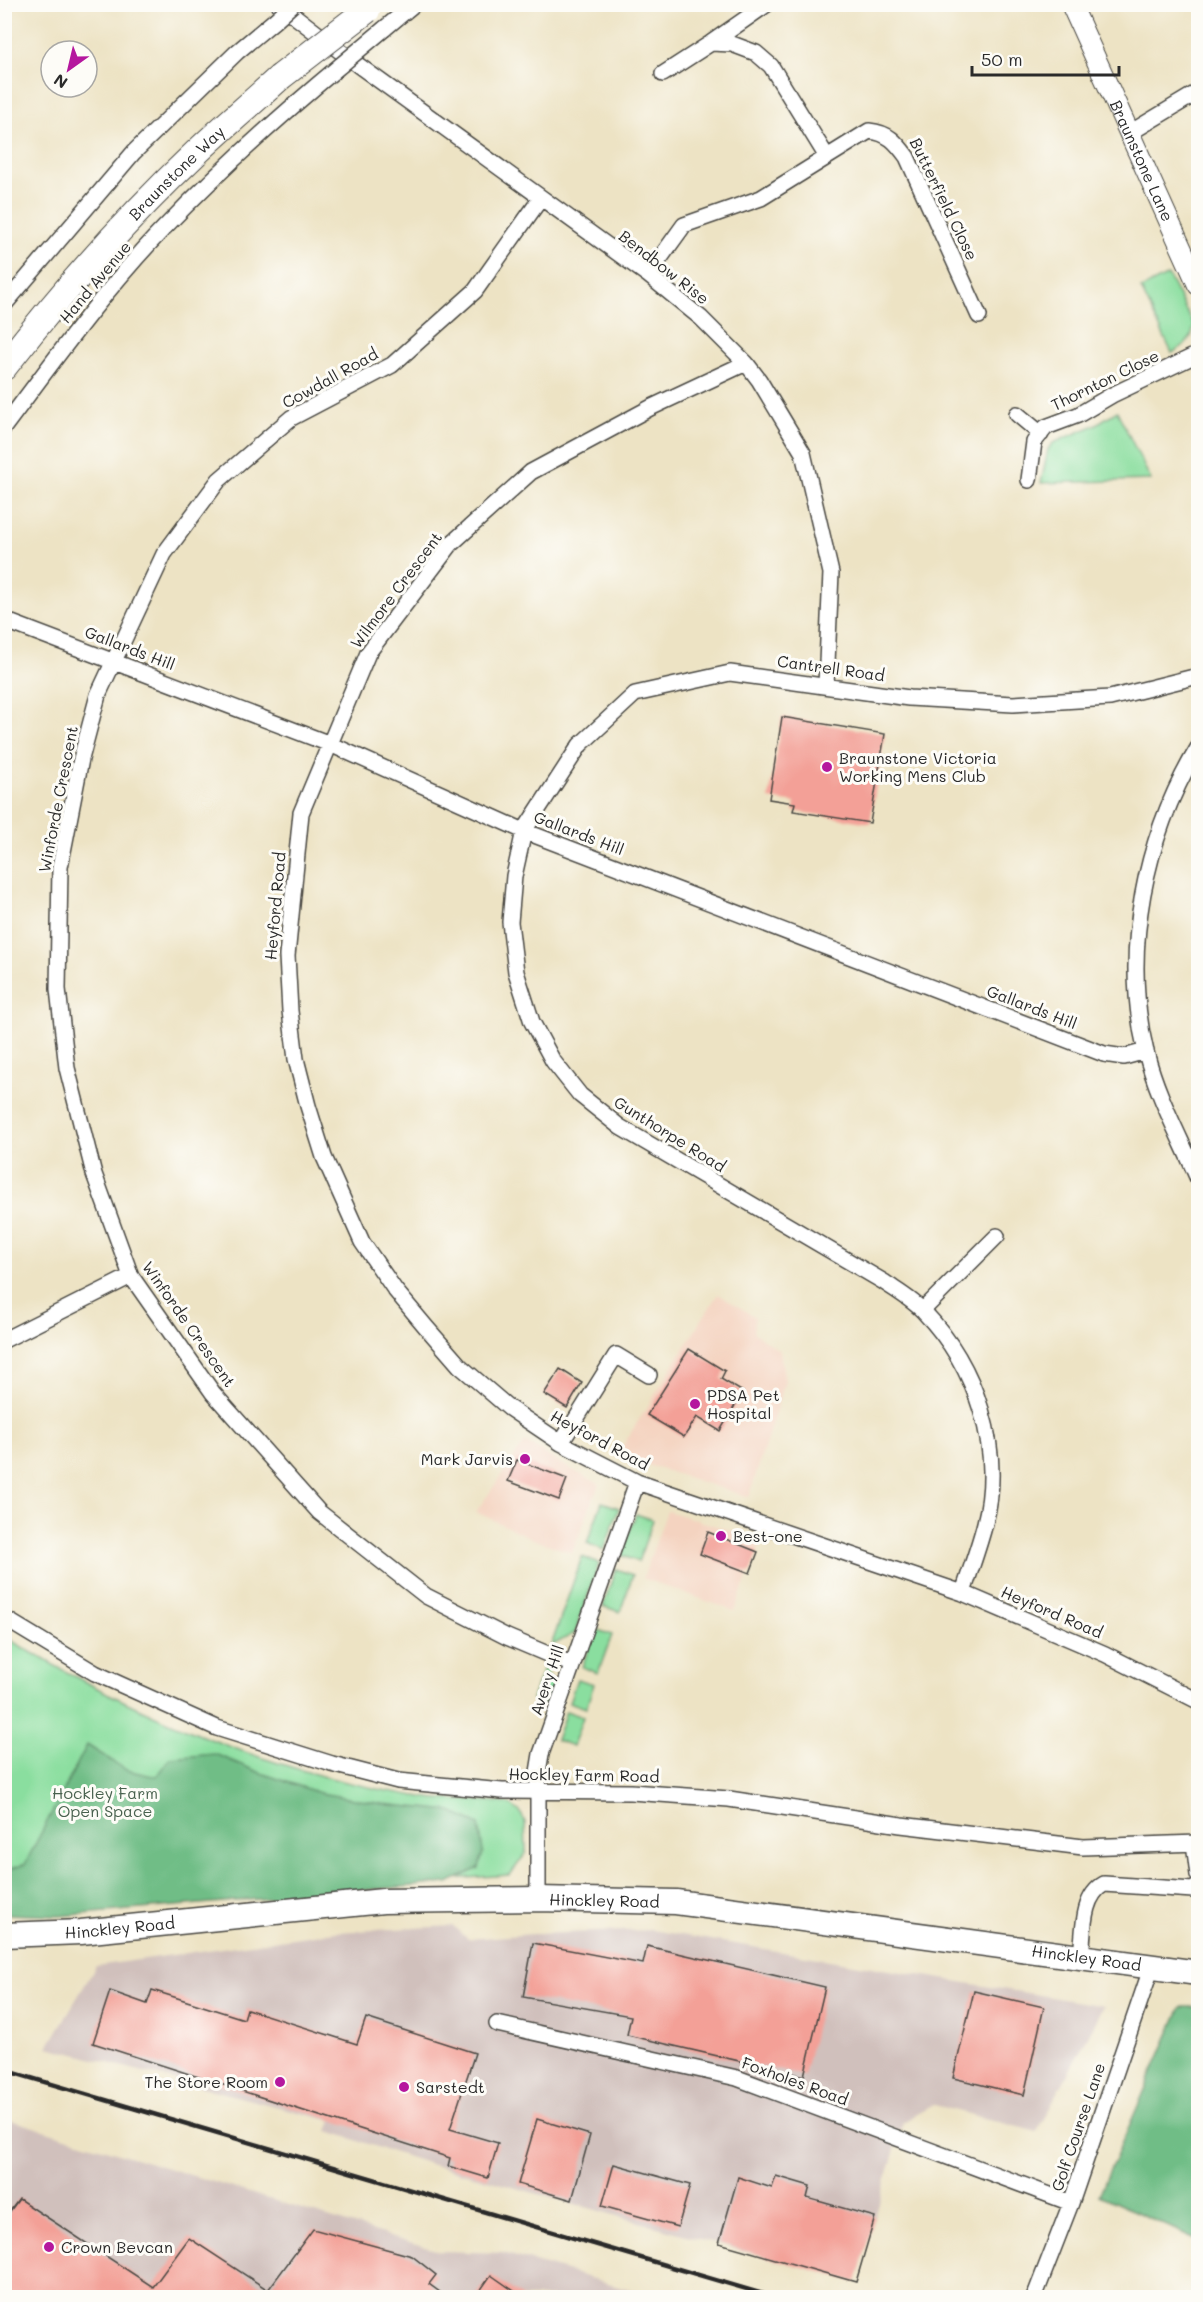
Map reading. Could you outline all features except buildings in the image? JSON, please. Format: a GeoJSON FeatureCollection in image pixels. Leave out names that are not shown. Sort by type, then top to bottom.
{"type":"FeatureCollection","features":[{"type":"Feature","properties":{"kind":"highway","name":"Braunstone Way"},"geometry":{"type":"LineString","coordinates":[[4,367],[41,320],[114,237],[196,152],[279,78],[370,7]]}},
{"type":"Feature","properties":{"kind":"main road","name":"Hinckley Road"},"geometry":{"type":"LineString","coordinates":[[4,1935],[81,1932],[383,1901],[538,1899],[676,1902],[1198,1973]]}},
{"type":"Feature","properties":{"kind":"street","name":"Bendbow Rise"},"geometry":{"type":"LineString","coordinates":[[279,4],[358,65],[648,275],[701,318],[746,363],[759,380],[803,453],[831,573],[826,685]]}},
{"type":"Feature","properties":{"kind":"street"},"geometry":{"type":"LineString","coordinates":[[4,305],[134,152],[237,52],[293,4]]}},
{"type":"Feature","properties":{"kind":"street","name":"Hand Avenue"},"geometry":{"type":"LineString","coordinates":[[4,427],[59,354],[163,229],[283,115],[414,4]]}},
{"type":"Feature","properties":{"kind":"street"},"geometry":{"type":"LineString","coordinates":[[663,74],[767,4]]}},
{"type":"Feature","properties":{"kind":"street","name":"Braunstone Lane"},"geometry":{"type":"LineString","coordinates":[[1071,4],[1198,285]]}},
{"type":"Feature","properties":{"kind":"street"},"geometry":{"type":"LineString","coordinates":[[711,43],[732,44],[756,53],[771,66],[827,157]]}},
{"type":"Feature","properties":{"kind":"street"},"geometry":{"type":"LineString","coordinates":[[1128,134],[1198,92]]}},
{"type":"Feature","properties":{"kind":"street","name":"Butterfield Close"},"geometry":{"type":"LineString","coordinates":[[648,275],[684,225],[761,198],[869,131],[881,132],[894,139],[907,157],[979,316]]}},
{"type":"Feature","properties":{"kind":"street","name":"Cowdall Road"},"geometry":{"type":"LineString","coordinates":[[114,661],[164,554],[219,480],[291,418],[392,365],[475,291],[541,198]]}},
{"type":"Feature","properties":{"kind":"street","name":"Thornton Close"},"geometry":{"type":"LineString","coordinates":[[1041,434],[1046,428],[1078,415],[1112,395],[1198,354]]}},
{"type":"Feature","properties":{"kind":"street","name":"Wilmore Crescent"},"geometry":{"type":"LineString","coordinates":[[330,744],[368,653],[451,544],[531,472],[650,408],[746,363]]}},
{"type":"Feature","properties":{"kind":"street"},"geometry":{"type":"LineString","coordinates":[[1017,414],[1041,434],[1034,442],[1029,480]]}},
{"type":"Feature","properties":{"kind":"street","name":"Gallards Hill"},"geometry":{"type":"LineString","coordinates":[[4,620],[330,744],[524,831],[1104,1054],[1124,1058],[1146,1051]]}},
{"type":"Feature","properties":{"kind":"street","name":"Winforde Crescent"},"geometry":{"type":"LineString","coordinates":[[114,661],[98,695],[81,759],[60,867],[58,989],[67,1068],[94,1174],[131,1276],[213,1393],[319,1512],[426,1596],[507,1637],[572,1664]]}},
{"type":"Feature","properties":{"kind":"street","name":"Cantrell Road"},"geometry":{"type":"LineString","coordinates":[[524,831],[580,745],[635,694],[730,673],[909,698],[1013,704],[1110,698],[1198,676]]}},
{"type":"Feature","properties":{"kind":"street","name":"Heyford Road"},"geometry":{"type":"LineString","coordinates":[[330,744],[302,813],[286,956],[296,1059],[324,1157],[362,1242],[395,1290],[460,1366],[509,1408],[561,1443],[637,1482],[963,1593],[1105,1654],[1198,1701]]}},
{"type":"Feature","properties":{"kind":"street"},"geometry":{"type":"LineString","coordinates":[[1198,748],[1181,777],[1162,821],[1150,860],[1137,944],[1137,998],[1146,1051],[1158,1089],[1198,1179]]}},
{"type":"Feature","properties":{"kind":"street","name":"Gunthorpe Road"},"geometry":{"type":"LineString","coordinates":[[524,831],[513,876],[510,922],[516,972],[531,1022],[553,1061],[580,1095],[620,1127],[884,1282],[923,1310],[955,1349],[979,1400],[989,1442],[990,1485],[986,1522],[963,1593]]}},
{"type":"Feature","properties":{"kind":"street"},"geometry":{"type":"LineString","coordinates":[[923,1310],[997,1236]]}},
{"type":"Feature","properties":{"kind":"street"},"geometry":{"type":"LineString","coordinates":[[4,1340],[131,1276]]}},
{"type":"Feature","properties":{"kind":"street"},"geometry":{"type":"LineString","coordinates":[[561,1443],[616,1355],[649,1375]]}},
{"type":"Feature","properties":{"kind":"street","name":"Avery Hill"},"geometry":{"type":"LineString","coordinates":[[538,1899],[540,1754],[637,1482]]}},
{"type":"Feature","properties":{"kind":"street","name":"Hockley Farm Road"},"geometry":{"type":"LineString","coordinates":[[4,1618],[95,1673],[226,1731],[332,1764],[398,1781],[459,1788],[538,1792],[632,1792],[729,1799],[901,1825],[1083,1848],[1196,1843]]}},
{"type":"Feature","properties":{"kind":"street"},"geometry":{"type":"LineString","coordinates":[[1196,1843],[1198,1875]]}},
{"type":"Feature","properties":{"kind":"street"},"geometry":{"type":"LineString","coordinates":[[1081,1956],[1088,1902],[1096,1888],[1104,1884],[1192,1890],[1198,1886]]}},
{"type":"Feature","properties":{"kind":"street","name":"Golf Course Lane"},"geometry":{"type":"LineString","coordinates":[[1034,2298],[1071,2203],[1152,1966]]}},
{"type":"Feature","properties":{"kind":"street","name":"Foxholes Road"},"geometry":{"type":"LineString","coordinates":[[497,2024],[737,2078],[1071,2203]]}},
{"type":"Feature","properties":{"kind":"shaded area"},"geometry":{"type":"Polygon","coordinates":[[[718,1294],[755,1317],[753,1332],[780,1351],[785,1381],[749,1497],[645,1464],[620,1450],[718,1294]]]}},
{"type":"Feature","properties":{"kind":"shaded area"},"geometry":{"type":"Polygon","coordinates":[[[525,1442],[599,1484],[572,1553],[533,1539],[476,1512],[525,1442]]]}},
{"type":"Feature","properties":{"kind":"shaded area"},"geometry":{"type":"Polygon","coordinates":[[[667,1511],[762,1540],[734,1611],[643,1578],[667,1511]]]}},
{"type":"Feature","properties":{"kind":"shaded area"},"geometry":{"type":"Polygon","coordinates":[[[453,1926],[468,1939],[533,1934],[652,1930],[1104,2006],[1037,2132],[934,2105],[903,2122],[856,2282],[433,2165],[328,2131],[332,2121],[48,2047],[96,1966],[335,1932],[453,1926]]]}},
{"type":"Feature","properties":{"kind":"shaded area"},"geometry":{"type":"Polygon","coordinates":[[[4,2118],[439,2251],[503,2253],[657,2297],[5,2297],[4,2118]]]}},
{"type":"Feature","properties":{"kind":"green space"},"geometry":{"type":"Polygon","coordinates":[[[1168,275],[1194,326],[1187,342],[1172,353],[1141,289],[1168,275]]]}},
{"type":"Feature","properties":{"kind":"green space"},"geometry":{"type":"Polygon","coordinates":[[[1117,411],[1151,480],[1041,483],[1048,449],[1053,443],[1095,425],[1117,411]]]}},
{"type":"Feature","properties":{"kind":"green space"},"geometry":{"type":"Polygon","coordinates":[[[602,1502],[619,1508],[604,1550],[587,1543],[602,1502]]]}},
{"type":"Feature","properties":{"kind":"green space"},"geometry":{"type":"Polygon","coordinates":[[[636,1514],[653,1520],[638,1562],[621,1555],[636,1514]]]}},
{"type":"Feature","properties":{"kind":"green space"},"geometry":{"type":"Polygon","coordinates":[[[582,1557],[599,1563],[575,1633],[551,1646],[582,1557]]]}},
{"type":"Feature","properties":{"kind":"green space"},"geometry":{"type":"Polygon","coordinates":[[[616,1569],[633,1575],[620,1612],[603,1606],[616,1569]]]}},
{"type":"Feature","properties":{"kind":"green space"},"geometry":{"type":"Polygon","coordinates":[[[595,1629],[612,1635],[598,1673],[582,1667],[595,1629]]]}},
{"type":"Feature","properties":{"kind":"green space","name":"Hockley Farm Open Space"},"geometry":{"type":"Polygon","coordinates":[[[5,1637],[103,1691],[154,1715],[258,1757],[366,1787],[431,1798],[499,1802],[511,1805],[520,1812],[525,1822],[526,1853],[510,1875],[5,1909],[5,1637]]]}},
{"type":"Feature","properties":{"kind":"green space"},"geometry":{"type":"Polygon","coordinates":[[[544,1667],[555,1688],[549,1705],[532,1699],[544,1667]]]}},
{"type":"Feature","properties":{"kind":"green space"},"geometry":{"type":"Polygon","coordinates":[[[577,1679],[594,1684],[586,1708],[569,1702],[577,1679]]]}},
{"type":"Feature","properties":{"kind":"green space"},"geometry":{"type":"Polygon","coordinates":[[[566,1711],[583,1717],[573,1746],[556,1740],[566,1711]]]}},
{"type":"Feature","properties":{"kind":"green space","name":"Hockley Farm Open Space"},"geometry":{"type":"Polygon","coordinates":[[[87,1745],[126,1770],[157,1777],[170,1758],[215,1754],[320,1793],[383,1804],[451,1811],[479,1825],[483,1852],[479,1868],[448,1883],[59,1916],[5,1914],[5,1871],[25,1864],[87,1745]]]}},
{"type":"Feature","properties":{"kind":"green space"},"geometry":{"type":"Polygon","coordinates":[[[1181,2007],[1198,2007],[1198,2240],[1099,2195],[1181,2007]]]}},
{"type":"Feature","properties":{"kind":"railway"},"geometry":{"type":"LineString","coordinates":[[4,2070],[777,2298]]}},
{"type":"Feature","properties":{"kind":"place","name":"Braunstone Victoria Working Mens Club"},"geometry":{"type":"Point","coordinates":[827,767]}},
{"type":"Feature","properties":{"kind":"place","name":"PDSA Pet Hospital"},"geometry":{"type":"Point","coordinates":[695,1404]}},
{"type":"Feature","properties":{"kind":"place","name":"Mark Jarvis"},"geometry":{"type":"Point","coordinates":[525,1459]}},
{"type":"Feature","properties":{"kind":"place","name":"Best-one"},"geometry":{"type":"Point","coordinates":[721,1536]}},
{"type":"Feature","properties":{"kind":"place","name":"The Store Room"},"geometry":{"type":"Point","coordinates":[280,2082]}},
{"type":"Feature","properties":{"kind":"place","name":"Sarstedt"},"geometry":{"type":"Point","coordinates":[404,2087]}},
{"type":"Feature","properties":{"kind":"place","name":"Crown Bevcan"},"geometry":{"type":"Point","coordinates":[49,2247]}}]}
